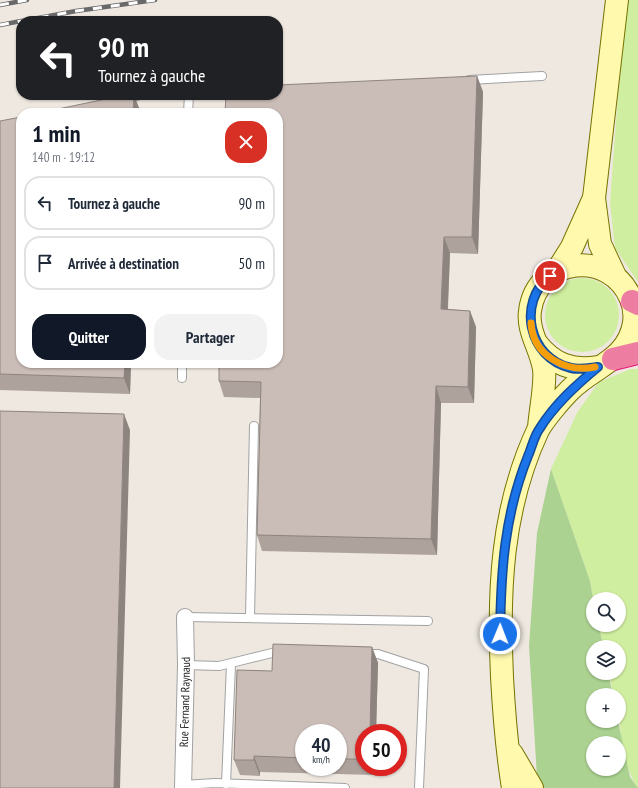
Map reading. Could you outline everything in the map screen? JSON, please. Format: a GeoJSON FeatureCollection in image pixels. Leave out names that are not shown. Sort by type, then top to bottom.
{"type":"FeatureCollection","features":[{"type":"Feature","properties":{"kind":"highway"},"geometry":{"type":"LineString","coordinates":[[605,363],[638,353]]}},
{"type":"Feature","properties":{"kind":"main road"},"geometry":{"type":"LineString","coordinates":[[615,276],[600,244],[594,198],[618,0]]}},
{"type":"Feature","properties":{"kind":"main road"},"geometry":{"type":"LineString","coordinates":[[557,271],[572,247],[594,198]]}},
{"type":"Feature","properties":{"kind":"main road"},"geometry":{"type":"LineString","coordinates":[[513,788],[506,744],[500,634],[501,569],[510,511],[524,467],[539,428],[544,369],[531,328],[530,312],[538,291],[544,281],[557,271],[571,266],[587,265],[602,268],[615,276],[625,287],[635,302],[635,317],[632,333],[624,348],[570,390],[539,428]]}},
{"type":"Feature","properties":{"kind":"main road"},"geometry":{"type":"LineString","coordinates":[[537,344],[546,355],[557,363],[570,368],[584,369],[605,363]]}},
{"type":"Feature","properties":{"kind":"main road"},"geometry":{"type":"LineString","coordinates":[[506,744],[532,788]]}},
{"type":"Feature","properties":{"kind":"street","name":"Rue Fernand Raynaud"},"geometry":{"type":"LineString","coordinates":[[183,786],[186,665],[185,617]]}},
{"type":"Feature","properties":{"kind":"lane"},"geometry":{"type":"LineString","coordinates":[[457,80],[542,76]]}},
{"type":"Feature","properties":{"kind":"lane"},"geometry":{"type":"LineString","coordinates":[[182,368],[182,378]]}},
{"type":"Feature","properties":{"kind":"lane"},"geometry":{"type":"LineString","coordinates":[[250,618],[254,426]]}},
{"type":"Feature","properties":{"kind":"lane"},"geometry":{"type":"LineString","coordinates":[[185,617],[428,621]]}},
{"type":"Feature","properties":{"kind":"lane"},"geometry":{"type":"LineString","coordinates":[[186,665],[220,666],[276,652],[292,653]]}},
{"type":"Feature","properties":{"kind":"lane"},"geometry":{"type":"LineString","coordinates":[[355,654],[378,654],[424,669],[419,788]]}},
{"type":"Feature","properties":{"kind":"lane"},"geometry":{"type":"LineString","coordinates":[[226,784],[231,664]]}},
{"type":"Feature","properties":{"kind":"lane"},"geometry":{"type":"LineString","coordinates":[[183,786],[226,784],[345,788]]}},
{"type":"Feature","properties":{"kind":"green space"},"geometry":{"type":"Polygon","coordinates":[[[625,0],[638,0],[638,282],[615,248],[610,203],[625,0]]]}},
{"type":"Feature","properties":{"kind":"green space"},"geometry":{"type":"Polygon","coordinates":[[[582,278],[596,281],[608,289],[616,301],[619,315],[616,329],[608,341],[596,349],[582,352],[568,349],[556,341],[548,329],[545,315],[548,301],[556,289],[568,281],[582,278]]]}},
{"type":"Feature","properties":{"kind":"green space"},"geometry":{"type":"Polygon","coordinates":[[[631,369],[638,369],[638,788],[632,778],[626,760],[626,736],[621,736],[621,728],[626,728],[626,688],[612,688],[610,680],[626,680],[626,640],[602,640],[600,632],[626,632],[626,592],[592,592],[590,581],[551,469],[578,411],[599,382],[631,369]]]}},
{"type":"Feature","properties":{"kind":"green space"},"geometry":{"type":"Polygon","coordinates":[[[551,469],[590,581],[592,592],[586,592],[586,632],[600,632],[602,640],[586,640],[586,680],[610,680],[611,688],[586,688],[586,728],[620,728],[621,736],[586,736],[586,776],[626,776],[626,758],[630,777],[638,788],[544,788],[537,777],[529,646],[537,533],[551,469]]]}},
{"type":"Feature","properties":{"kind":"building"},"geometry":{"type":"Polygon","coordinates":[[[477,76],[472,237],[444,237],[441,309],[470,311],[468,387],[436,386],[431,539],[257,535],[261,382],[219,381],[219,368],[283,368],[283,108],[225,108],[226,100],[283,100],[283,85],[477,76]]]}},
{"type":"Feature","properties":{"kind":"building"},"geometry":{"type":"Polygon","coordinates":[[[101,100],[134,100],[133,108],[63,108],[101,100]]]}},
{"type":"Feature","properties":{"kind":"building"},"geometry":{"type":"Polygon","coordinates":[[[16,118],[16,368],[125,368],[124,378],[0,374],[0,121],[16,118]]]}},
{"type":"Feature","properties":{"kind":"building"},"geometry":{"type":"Polygon","coordinates":[[[0,411],[124,414],[114,788],[0,788],[0,411]]]}},
{"type":"Feature","properties":{"kind":"building"},"geometry":{"type":"Polygon","coordinates":[[[273,644],[372,647],[370,724],[355,724],[355,759],[347,759],[347,724],[295,724],[295,758],[254,756],[254,760],[234,760],[237,670],[272,671],[273,644]]]}},
{"type":"Feature","properties":{"kind":"railway"},"geometry":{"type":"LineString","coordinates":[[0,5],[27,0]]}},
{"type":"Feature","properties":{"kind":"railway"},"geometry":{"type":"LineString","coordinates":[[49,16],[155,0]]}},
{"type":"Feature","properties":{"kind":"railway"},"geometry":{"type":"LineString","coordinates":[[0,25],[16,22]]}},
{"type":"Feature","properties":{"kind":"slow traffic"},"geometry":{"type":"LineString","coordinates":[[531,323],[531,328],[537,344],[546,355],[557,363],[570,368],[584,369],[595,367]]}},
{"type":"Feature","properties":{"kind":"route"},"geometry":{"type":"LineString","coordinates":[[500,634],[501,569],[510,511],[524,467],[539,428],[570,390],[598,367],[584,369],[570,368],[557,363],[546,355],[537,344],[531,328],[530,312],[534,295],[544,281],[550,276]]}}]}
